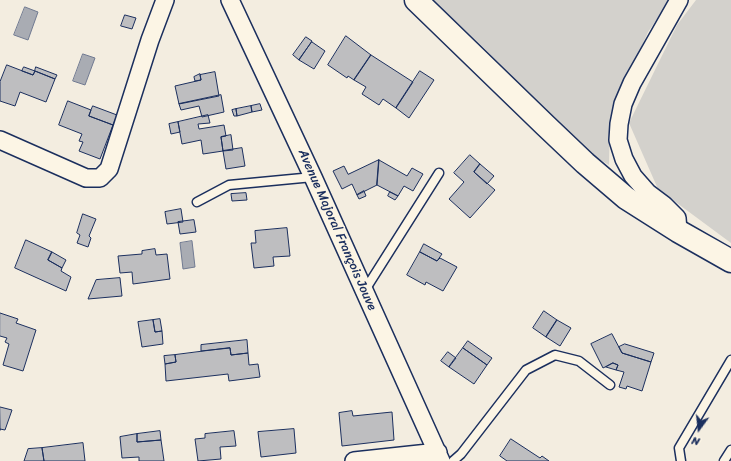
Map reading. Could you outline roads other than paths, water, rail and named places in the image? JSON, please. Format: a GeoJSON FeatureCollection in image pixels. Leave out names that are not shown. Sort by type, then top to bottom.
{"type":"FeatureCollection","features":[{"type":"Feature","properties":{"kind":"main road"},"geometry":{"type":"LineString","coordinates":[[416,0],[585,163],[626,198],[678,231],[731,261]]}},
{"type":"Feature","properties":{"kind":"street"},"geometry":{"type":"LineString","coordinates":[[0,140],[86,178],[100,178],[109,169],[150,40],[165,0]]}},
{"type":"Feature","properties":{"kind":"street","name":"Avenue Majoral François Jouve"},"geometry":{"type":"LineString","coordinates":[[230,0],[313,177],[440,457]]}},
{"type":"Feature","properties":{"kind":"street"},"geometry":{"type":"LineString","coordinates":[[678,231],[676,218],[664,205],[648,193],[633,176],[624,159],[618,140],[619,124],[623,104],[632,83],[679,0]]}},
{"type":"Feature","properties":{"kind":"street"},"geometry":{"type":"LineString","coordinates":[[354,461],[440,457]]}},
{"type":"Feature","properties":{"kind":"lane"},"geometry":{"type":"LineString","coordinates":[[365,291],[439,173]]}},
{"type":"Feature","properties":{"kind":"lane"},"geometry":{"type":"LineString","coordinates":[[197,202],[229,185],[313,177]]}},
{"type":"Feature","properties":{"kind":"lane"},"geometry":{"type":"LineString","coordinates":[[453,461],[461,454],[526,370],[556,355],[579,361],[610,385]]}},
{"type":"Feature","properties":{"kind":"lane"},"geometry":{"type":"LineString","coordinates":[[681,461],[679,448],[731,360]]}},
{"type":"Feature","properties":{"kind":"lane"},"geometry":{"type":"LineString","coordinates":[[724,461],[731,450]]}}]}
